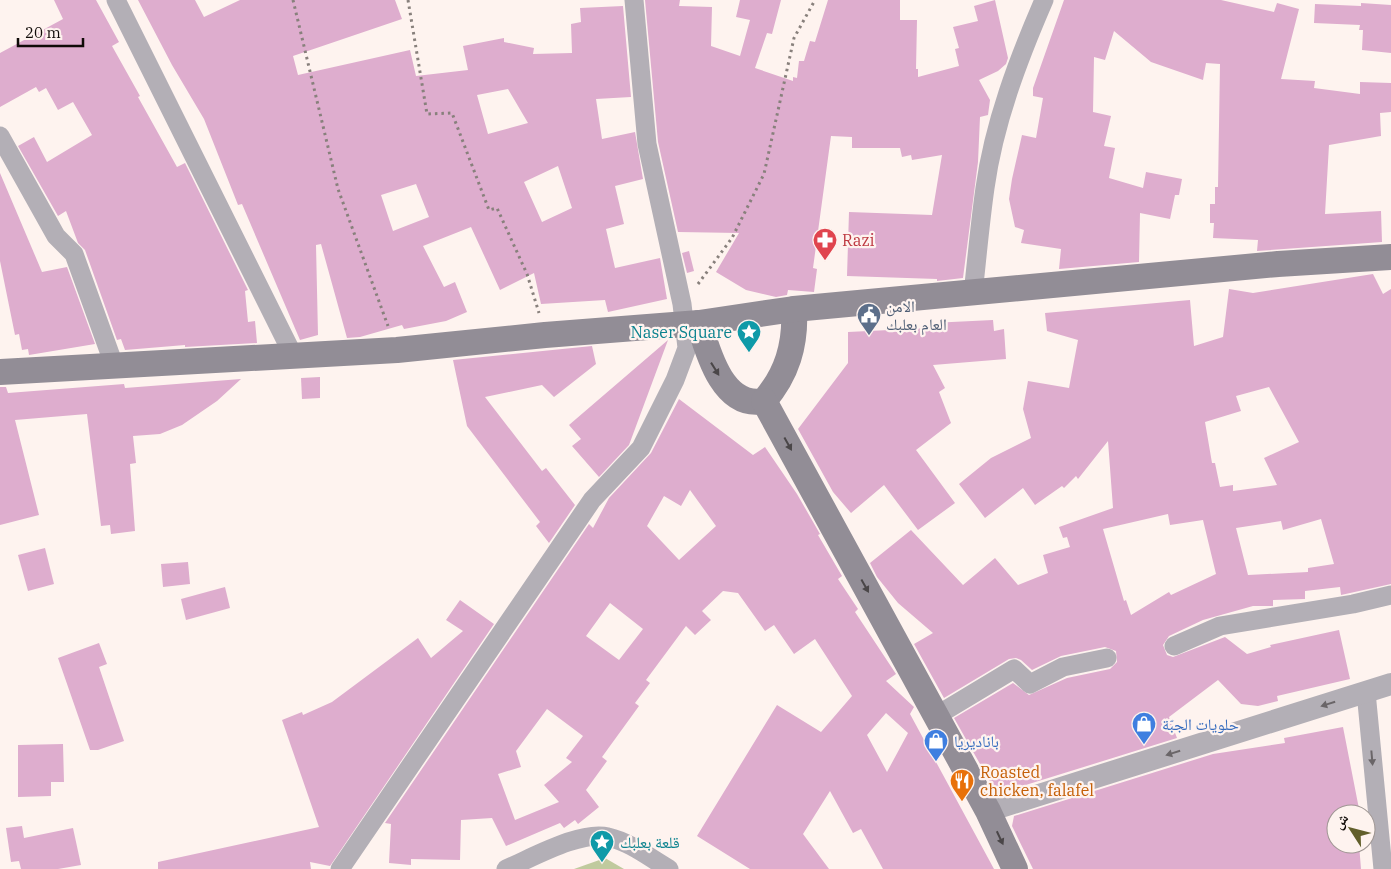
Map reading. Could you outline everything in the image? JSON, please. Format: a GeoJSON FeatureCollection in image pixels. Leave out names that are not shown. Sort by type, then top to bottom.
{"type":"FeatureCollection","features":[{"type":"Feature","properties":{"kind":"main road"},"geometry":{"type":"LineString","coordinates":[[0,372],[397,350],[545,335],[689,317],[973,294],[1278,264],[1391,257]]}},
{"type":"Feature","properties":{"kind":"main road"},"geometry":{"type":"LineString","coordinates":[[764,401],[786,371],[795,328],[794,309]]}},
{"type":"Feature","properties":{"kind":"main road"},"geometry":{"type":"LineString","coordinates":[[689,317],[712,367],[734,394],[744,401],[764,401]]}},
{"type":"Feature","properties":{"kind":"main road"},"geometry":{"type":"LineString","coordinates":[[764,401],[988,811],[1015,869]]}},
{"type":"Feature","properties":{"kind":"street"},"geometry":{"type":"LineString","coordinates":[[116,0],[294,357]]}},
{"type":"Feature","properties":{"kind":"street"},"geometry":{"type":"LineString","coordinates":[[340,869],[592,500],[640,448],[675,380],[683,360],[687,348],[689,317],[647,144],[634,0]]}},
{"type":"Feature","properties":{"kind":"street"},"geometry":{"type":"LineString","coordinates":[[973,294],[985,186],[1001,118],[1019,59],[1044,0]]}},
{"type":"Feature","properties":{"kind":"street"},"geometry":{"type":"LineString","coordinates":[[0,136],[56,236],[74,254],[114,365]]}},
{"type":"Feature","properties":{"kind":"street"},"geometry":{"type":"LineString","coordinates":[[1174,646],[1220,626],[1353,604],[1391,595]]}},
{"type":"Feature","properties":{"kind":"street"},"geometry":{"type":"LineString","coordinates":[[936,716],[1014,669],[1030,684],[1062,667],[1107,658]]}},
{"type":"Feature","properties":{"kind":"street"},"geometry":{"type":"LineString","coordinates":[[988,811],[1391,684]]}},
{"type":"Feature","properties":{"kind":"street"},"geometry":{"type":"LineString","coordinates":[[1366,692],[1383,869]]}},
{"type":"Feature","properties":{"kind":"street"},"geometry":{"type":"LineString","coordinates":[[506,869],[575,840],[607,836],[625,843],[669,869]]}},
{"type":"Feature","properties":{"kind":"path"},"geometry":{"type":"LineString","coordinates":[[293,0],[338,189],[397,350]]}},
{"type":"Feature","properties":{"kind":"path"},"geometry":{"type":"LineString","coordinates":[[408,0],[427,114],[452,113],[489,210],[497,208],[527,274],[545,335]]}},
{"type":"Feature","properties":{"kind":"path"},"geometry":{"type":"LineString","coordinates":[[689,317],[764,174],[794,38],[815,0]]}},
{"type":"Feature","properties":{"kind":"green space","name":"قلعة بعلبك"},"geometry":{"type":"Polygon","coordinates":[[[605,858],[624,869],[574,869],[605,858]]]}},
{"type":"Feature","properties":{"kind":"building"},"geometry":{"type":"Polygon","coordinates":[[[54,0],[96,0],[119,42],[112,46],[140,96],[138,97],[177,167],[185,163],[248,290],[245,291],[248,322],[255,321],[257,343],[185,347],[185,345],[125,350],[121,339],[117,340],[85,250],[78,243],[66,211],[58,216],[18,146],[34,137],[47,162],[92,135],[73,102],[58,110],[46,88],[39,92],[36,87],[0,107],[0,53],[63,19],[54,0]]]}},
{"type":"Feature","properties":{"kind":"building"},"geometry":{"type":"Polygon","coordinates":[[[138,0],[195,0],[204,17],[240,0],[395,0],[402,19],[293,56],[298,75],[410,50],[416,76],[468,70],[463,46],[504,38],[504,42],[534,48],[533,54],[572,53],[571,24],[581,22],[580,8],[623,6],[631,97],[596,99],[602,139],[635,132],[643,179],[615,186],[624,224],[606,229],[615,268],[660,258],[667,299],[608,312],[605,300],[541,304],[534,273],[500,290],[471,227],[423,246],[444,287],[455,282],[467,312],[446,321],[404,329],[402,325],[360,337],[347,338],[321,244],[316,245],[318,335],[300,340],[242,204],[238,205],[204,119],[172,65],[138,0]],[[508,89],[477,95],[488,134],[528,123],[508,89]],[[558,166],[524,182],[542,222],[572,208],[558,166]],[[416,184],[381,195],[393,231],[429,217],[416,184]]]}},
{"type":"Feature","properties":{"kind":"building"},"geometry":{"type":"Polygon","coordinates":[[[645,0],[680,0],[679,6],[712,7],[711,46],[740,56],[750,20],[736,17],[740,0],[781,0],[772,34],[767,33],[755,68],[793,81],[793,77],[797,78],[799,61],[804,61],[810,41],[815,42],[828,0],[900,0],[900,20],[917,20],[916,69],[918,69],[918,77],[959,66],[955,49],[959,48],[953,27],[978,21],[974,6],[995,0],[1008,58],[1006,64],[998,71],[979,80],[990,100],[988,115],[980,117],[978,162],[963,278],[937,281],[937,279],[847,276],[849,212],[932,215],[942,155],[912,160],[911,155],[902,157],[900,148],[852,148],[852,137],[831,136],[813,268],[817,269],[814,292],[788,290],[787,295],[776,297],[746,290],[716,272],[739,233],[678,232],[658,142],[645,0]]]}},
{"type":"Feature","properties":{"kind":"building"},"geometry":{"type":"Polygon","coordinates":[[[1064,0],[1221,0],[1274,12],[1277,3],[1299,9],[1281,79],[1315,81],[1314,88],[1360,94],[1360,82],[1391,83],[1391,112],[1380,113],[1381,136],[1329,145],[1325,214],[1381,211],[1382,242],[1257,251],[1258,240],[1213,238],[1214,223],[1210,223],[1210,204],[1215,204],[1215,187],[1218,187],[1220,64],[1206,63],[1203,80],[1151,62],[1114,31],[1105,60],[1094,57],[1093,112],[1111,116],[1104,146],[1115,148],[1109,178],[1143,188],[1146,172],[1182,179],[1179,195],[1175,195],[1170,219],[1140,213],[1139,262],[1059,269],[1061,249],[1021,243],[1024,230],[1015,227],[1009,199],[1012,179],[1022,135],[1036,138],[1043,98],[1033,96],[1033,88],[1064,0]]]}},
{"type":"Feature","properties":{"kind":"building"},"geometry":{"type":"Polygon","coordinates":[[[1361,3],[1391,5],[1391,53],[1362,50],[1363,30],[1359,30],[1360,25],[1314,23],[1315,4],[1361,6],[1361,3]]]}},
{"type":"Feature","properties":{"kind":"building"},"geometry":{"type":"Polygon","coordinates":[[[0,173],[42,272],[67,267],[95,344],[29,355],[28,349],[22,350],[19,334],[15,335],[0,261],[0,173]]]}},
{"type":"Feature","properties":{"kind":"building"},"geometry":{"type":"Polygon","coordinates":[[[689,251],[694,271],[687,273],[682,253],[689,251]]]}},
{"type":"Feature","properties":{"kind":"building"},"geometry":{"type":"Polygon","coordinates":[[[1373,274],[1383,294],[1391,289],[1391,584],[1341,595],[1340,587],[1305,591],[1305,599],[1273,600],[1273,606],[1253,606],[1203,620],[1169,636],[1163,645],[1167,655],[1173,657],[1225,637],[1247,654],[1271,647],[1270,645],[1339,630],[1350,679],[1277,696],[1278,701],[1258,706],[1241,704],[1218,680],[1169,717],[1177,738],[997,794],[954,718],[1013,683],[1029,695],[1067,678],[1110,669],[1117,662],[1116,651],[1105,647],[1061,656],[1032,670],[1021,660],[1016,658],[1009,659],[944,698],[914,644],[933,633],[898,603],[877,577],[870,563],[911,530],[963,585],[995,558],[1018,585],[1048,573],[1043,555],[1070,547],[1067,537],[1063,538],[1059,527],[1113,508],[1108,441],[1078,479],[1076,476],[1064,488],[1062,486],[1035,505],[1023,488],[985,518],[959,484],[991,458],[1031,438],[1023,409],[1028,381],[1069,388],[1078,340],[1047,331],[1045,313],[1190,300],[1194,346],[1223,337],[1229,289],[1253,293],[1373,274]],[[1269,387],[1236,396],[1241,411],[1205,422],[1212,463],[1215,463],[1220,487],[1233,485],[1233,491],[1277,485],[1264,458],[1299,442],[1269,387]],[[1168,514],[1103,529],[1124,601],[1126,600],[1131,615],[1169,592],[1171,595],[1216,574],[1203,520],[1170,525],[1168,514]],[[1321,519],[1283,530],[1281,521],[1236,528],[1248,575],[1308,572],[1308,568],[1334,564],[1321,519]]]}},
{"type":"Feature","properties":{"kind":"building"},"geometry":{"type":"Polygon","coordinates":[[[993,320],[994,331],[1004,329],[1006,359],[933,365],[945,388],[939,392],[951,423],[916,450],[955,503],[918,530],[884,485],[851,513],[833,492],[798,429],[848,363],[848,332],[931,328],[931,323],[993,320]]]}},
{"type":"Feature","properties":{"kind":"building"},"geometry":{"type":"Polygon","coordinates":[[[668,340],[629,445],[599,477],[572,446],[581,439],[569,425],[668,340]]]}},
{"type":"Feature","properties":{"kind":"building"},"geometry":{"type":"Polygon","coordinates":[[[592,346],[596,364],[554,397],[542,385],[485,397],[542,471],[546,468],[575,505],[549,543],[536,526],[540,522],[467,426],[453,360],[592,346]]]}},
{"type":"Feature","properties":{"kind":"building"},"geometry":{"type":"Polygon","coordinates":[[[320,377],[320,398],[302,399],[301,378],[320,377]]]}},
{"type":"Feature","properties":{"kind":"building"},"geometry":{"type":"Polygon","coordinates":[[[241,379],[217,401],[182,425],[160,434],[133,436],[136,463],[130,464],[135,531],[111,534],[110,525],[101,526],[87,414],[15,420],[39,515],[0,525],[0,387],[6,387],[8,393],[124,384],[125,388],[241,379]]]}},
{"type":"Feature","properties":{"kind":"building"},"geometry":{"type":"Polygon","coordinates":[[[679,399],[753,455],[765,447],[797,494],[820,534],[818,535],[842,576],[838,579],[858,609],[855,612],[896,674],[886,681],[914,707],[910,714],[994,869],[883,869],[861,829],[853,833],[830,791],[803,834],[829,869],[750,869],[697,836],[777,705],[821,732],[852,696],[815,639],[794,654],[774,625],[765,631],[738,593],[723,591],[702,611],[711,620],[695,635],[686,626],[646,680],[650,683],[635,703],[639,706],[602,757],[607,761],[586,790],[599,807],[578,824],[575,820],[564,828],[560,823],[506,846],[492,818],[461,820],[460,860],[411,859],[411,865],[389,863],[391,824],[385,823],[589,524],[593,528],[609,498],[651,453],[679,399]],[[690,490],[681,506],[664,496],[647,526],[679,560],[716,526],[690,490]],[[610,603],[586,636],[619,660],[643,629],[610,603]],[[547,709],[516,751],[521,767],[498,774],[515,820],[559,802],[544,785],[572,762],[566,758],[583,736],[547,709]],[[886,713],[867,735],[887,772],[908,733],[886,713]]]}},
{"type":"Feature","properties":{"kind":"building"},"geometry":{"type":"Polygon","coordinates":[[[45,548],[54,584],[28,591],[18,555],[45,548]]]}},
{"type":"Feature","properties":{"kind":"building"},"geometry":{"type":"Polygon","coordinates":[[[188,562],[190,584],[163,587],[161,564],[188,562]]]}},
{"type":"Feature","properties":{"kind":"building"},"geometry":{"type":"Polygon","coordinates":[[[225,587],[230,608],[186,620],[181,599],[225,587]]]}},
{"type":"Feature","properties":{"kind":"building"},"geometry":{"type":"Polygon","coordinates":[[[460,600],[494,624],[330,866],[310,862],[311,869],[158,869],[158,862],[319,827],[282,720],[302,712],[303,715],[332,702],[418,638],[431,658],[463,631],[446,620],[460,600]]]}},
{"type":"Feature","properties":{"kind":"building"},"geometry":{"type":"Polygon","coordinates":[[[99,643],[107,664],[99,667],[124,741],[98,750],[90,750],[58,658],[99,643]]]}},
{"type":"Feature","properties":{"kind":"building"},"geometry":{"type":"Polygon","coordinates":[[[1343,727],[1358,804],[1326,804],[1326,854],[1360,854],[1361,869],[1033,869],[1012,826],[1014,816],[1213,754],[1285,743],[1284,738],[1343,727]]]}},
{"type":"Feature","properties":{"kind":"building"},"geometry":{"type":"Polygon","coordinates":[[[63,744],[64,782],[51,782],[51,796],[18,797],[18,745],[63,744]]]}},
{"type":"Feature","properties":{"kind":"building"},"geometry":{"type":"Polygon","coordinates":[[[22,826],[24,838],[73,828],[81,865],[58,869],[21,869],[19,861],[11,862],[6,828],[22,826]]]}},
{"type":"Feature","properties":{"kind":"place","name":"Razi"},"geometry":{"type":"Point","coordinates":[825,261]}},
{"type":"Feature","properties":{"kind":"place","name":"الامن العام بعلبك"},"geometry":{"type":"Point","coordinates":[869,336]}},
{"type":"Feature","properties":{"kind":"place","name":"Naser Square"},"geometry":{"type":"Point","coordinates":[749,353]}},
{"type":"Feature","properties":{"kind":"place","name":"حلويات الجبّة"},"geometry":{"type":"Point","coordinates":[1144,745]}},
{"type":"Feature","properties":{"kind":"place","name":"باناديريا"},"geometry":{"type":"Point","coordinates":[936,762]}},
{"type":"Feature","properties":{"kind":"place","name":"Roasted chicken, falafel"},"geometry":{"type":"Point","coordinates":[962,802]}},
{"type":"Feature","properties":{"kind":"place","name":"قلعة بعلبك"},"geometry":{"type":"Point","coordinates":[602,863]}}]}
